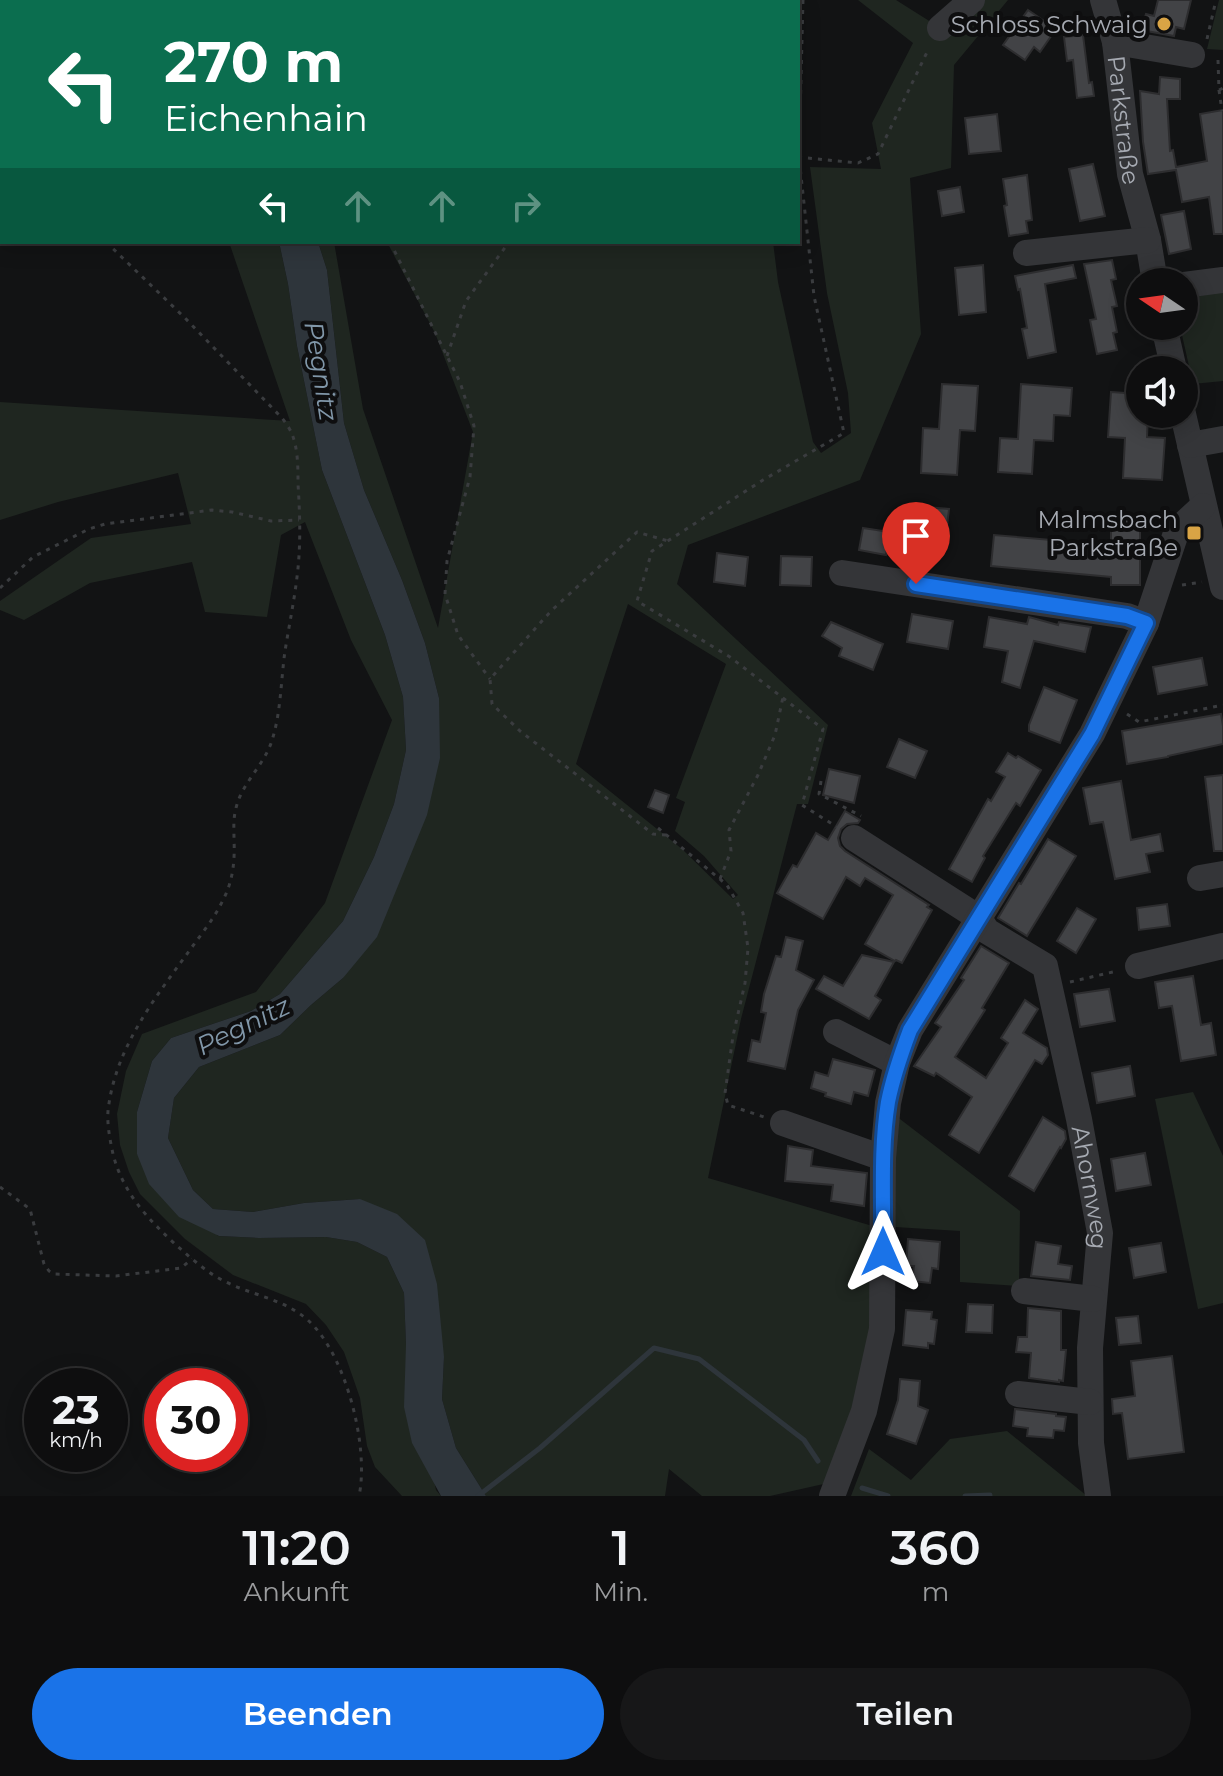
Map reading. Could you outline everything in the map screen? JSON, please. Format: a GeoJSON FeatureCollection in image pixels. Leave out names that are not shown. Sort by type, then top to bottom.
{"type":"FeatureCollection","features":[{"type":"Feature","properties":{"kind":"street"},"geometry":{"type":"LineString","coordinates":[[940,28],[972,0]]}},
{"type":"Feature","properties":{"kind":"street","name":"Parkstraße"},"geometry":{"type":"LineString","coordinates":[[1103,0],[1115,42],[1130,174],[1153,268]]}},
{"type":"Feature","properties":{"kind":"street"},"geometry":{"type":"LineString","coordinates":[[1115,42],[1205,53]]}},
{"type":"Feature","properties":{"kind":"street"},"geometry":{"type":"LineString","coordinates":[[1026,253],[1148,240]]}},
{"type":"Feature","properties":{"kind":"street"},"geometry":{"type":"LineString","coordinates":[[1198,283],[1223,280]]}},
{"type":"Feature","properties":{"kind":"street"},"geometry":{"type":"LineString","coordinates":[[1186,428],[1222,579]]}},
{"type":"Feature","properties":{"kind":"street"},"geometry":{"type":"LineString","coordinates":[[1190,445],[1223,439]]}},
{"type":"Feature","properties":{"kind":"street"},"geometry":{"type":"LineString","coordinates":[[832,1496],[864,1411],[882,1329],[883,1158],[888,1103],[897,1063],[910,1030],[1092,734],[1146,623],[1177,530],[1203,506]]}},
{"type":"Feature","properties":{"kind":"street"},"geometry":{"type":"LineString","coordinates":[[842,573],[1127,616],[1146,623]]}},
{"type":"Feature","properties":{"kind":"street","name":"Ahornweg"},"geometry":{"type":"LineString","coordinates":[[854,838],[979,918],[987,931],[1045,966],[1079,1119],[1100,1233],[1090,1348],[1091,1443],[1098,1496]]}},
{"type":"Feature","properties":{"kind":"street"},"geometry":{"type":"LineString","coordinates":[[1138,966],[1223,946]]}},
{"type":"Feature","properties":{"kind":"street"},"geometry":{"type":"LineString","coordinates":[[836,1032],[897,1063]]}},
{"type":"Feature","properties":{"kind":"street"},"geometry":{"type":"LineString","coordinates":[[783,1123],[883,1158]]}},
{"type":"Feature","properties":{"kind":"street"},"geometry":{"type":"LineString","coordinates":[[1024,1291],[1093,1299]]}},
{"type":"Feature","properties":{"kind":"street"},"geometry":{"type":"LineString","coordinates":[[1018,1394],[1090,1402]]}},
{"type":"Feature","properties":{"kind":"path"},"geometry":{"type":"LineString","coordinates":[[800,21],[803,0]]}},
{"type":"Feature","properties":{"kind":"path"},"geometry":{"type":"LineString","coordinates":[[1216,0],[1205,53],[1221,89],[1222,111]]}},
{"type":"Feature","properties":{"kind":"path"},"geometry":{"type":"LineString","coordinates":[[800,157],[858,163],[878,154],[940,28]]}},
{"type":"Feature","properties":{"kind":"path"},"geometry":{"type":"LineString","coordinates":[[800,166],[814,296],[844,433],[652,551],[637,601],[730,657],[823,729],[802,805],[854,838],[865,819],[819,794],[821,781]]}},
{"type":"Feature","properties":{"kind":"path"},"geometry":{"type":"LineString","coordinates":[[108,244],[282,418],[292,434],[297,458],[300,520],[297,575],[276,728],[267,754],[236,804],[231,881],[216,914],[143,1014],[119,1064],[108,1113],[111,1147],[124,1186],[147,1218],[192,1259],[225,1282],[267,1296],[301,1314],[329,1346],[340,1368],[353,1410],[363,1469],[359,1496]]}},
{"type":"Feature","properties":{"kind":"path"},"geometry":{"type":"LineString","coordinates":[[391,244],[460,382],[474,426],[470,477],[447,561],[445,594],[458,635],[490,679],[492,704],[520,731],[653,834],[666,835]]}},
{"type":"Feature","properties":{"kind":"path"},"geometry":{"type":"LineString","coordinates":[[447,356],[466,301],[508,244]]}},
{"type":"Feature","properties":{"kind":"path"},"geometry":{"type":"LineString","coordinates":[[0,588],[33,557],[105,524],[212,510],[271,521],[300,520]]}},
{"type":"Feature","properties":{"kind":"path"},"geometry":{"type":"LineString","coordinates":[[490,679],[551,611],[637,532],[668,541]]}},
{"type":"Feature","properties":{"kind":"path"},"geometry":{"type":"LineString","coordinates":[[1170,586],[1222,579]]}},
{"type":"Feature","properties":{"kind":"path"},"geometry":{"type":"LineString","coordinates":[[720,879],[731,851],[729,830],[775,735],[783,697]]}},
{"type":"Feature","properties":{"kind":"path"},"geometry":{"type":"LineString","coordinates":[[1132,718],[1139,722],[1223,705]]}},
{"type":"Feature","properties":{"kind":"path"},"geometry":{"type":"LineString","coordinates":[[658,828],[727,885],[743,913],[748,948],[745,983],[725,1093],[728,1105],[783,1123]]}},
{"type":"Feature","properties":{"kind":"path"},"geometry":{"type":"LineString","coordinates":[[1051,987],[1101,975]]}},
{"type":"Feature","properties":{"kind":"path"},"geometry":{"type":"LineString","coordinates":[[0,1187],[30,1209],[44,1264],[54,1274],[116,1276],[181,1268],[192,1259]]}},
{"type":"Feature","properties":{"kind":"shaded area"},"geometry":{"type":"Polygon","coordinates":[[[858,0],[896,0],[942,29],[976,0],[1008,0],[954,65],[951,168],[910,178],[921,334],[860,480],[688,545],[677,584],[828,725],[808,804],[797,804],[741,1019],[708,1178],[876,1227],[875,1328],[859,1405],[828,1483],[770,1496],[702,1496],[669,1469],[665,1496],[486,1496],[456,1448],[442,1399],[444,1357],[360,1199],[304,1203],[253,1212],[213,1209],[193,1190],[168,1138],[174,1098],[199,1067],[280,1035],[343,978],[439,698],[425,643],[364,490],[344,423],[327,270],[319,244],[334,244],[363,409],[438,628],[473,432],[435,333],[388,244],[773,244],[778,282],[813,442],[821,453],[851,433],[848,393],[827,293],[810,167],[881,169],[872,123],[913,43],[858,0]],[[628,604],[576,764],[682,849],[733,899],[738,895],[704,856],[675,831],[685,802],[676,798],[726,664],[628,604]]]}},
{"type":"Feature","properties":{"kind":"shaded area"},"geometry":{"type":"Polygon","coordinates":[[[1219,0],[1223,0],[1223,50],[1207,49],[1219,0]]]}},
{"type":"Feature","properties":{"kind":"shaded area"},"geometry":{"type":"Polygon","coordinates":[[[279,244],[322,470],[385,635],[403,697],[406,750],[394,804],[374,857],[343,921],[280,994],[251,1011],[171,1038],[152,1061],[137,1112],[137,1154],[218,1236],[326,1237],[357,1242],[387,1257],[404,1293],[406,1345],[436,1490],[441,1496],[402,1496],[375,1467],[367,1446],[360,1398],[344,1352],[326,1325],[306,1304],[233,1275],[185,1239],[140,1194],[120,1145],[117,1114],[126,1071],[142,1034],[256,992],[325,903],[392,720],[351,640],[305,522],[281,535],[267,617],[205,612],[192,562],[90,583],[24,620],[0,610],[0,601],[91,538],[191,524],[178,473],[58,502],[0,520],[0,402],[290,421],[230,245],[279,244]]]}},
{"type":"Feature","properties":{"kind":"shaded area"},"geometry":{"type":"Polygon","coordinates":[[[1223,290],[1223,381],[1198,384],[1198,356],[1187,356],[1183,340],[1198,340],[1198,293],[1223,290]]]}},
{"type":"Feature","properties":{"kind":"shaded area"},"geometry":{"type":"Polygon","coordinates":[[[1193,1092],[1223,1156],[1223,1303],[1198,1309],[1155,1099],[1193,1092]]]}},
{"type":"Feature","properties":{"kind":"shaded area"},"geometry":{"type":"Polygon","coordinates":[[[896,1116],[1020,1211],[1019,1286],[960,1282],[960,1231],[895,1227],[896,1116]]]}},
{"type":"Feature","properties":{"kind":"shaded area"},"geometry":{"type":"Polygon","coordinates":[[[1007,1431],[1087,1496],[851,1496],[869,1449],[911,1480],[950,1439],[1007,1431]]]}},
{"type":"Feature","properties":{"kind":"water","name":"Pegnitz"},"geometry":{"type":"Polygon","coordinates":[[[279,244],[319,244],[327,270],[344,423],[364,490],[425,643],[439,698],[440,758],[427,815],[377,937],[343,978],[280,1035],[199,1067],[174,1098],[168,1138],[193,1190],[213,1209],[253,1212],[304,1203],[360,1199],[397,1214],[425,1240],[437,1284],[444,1357],[442,1399],[456,1448],[486,1496],[441,1496],[412,1443],[404,1407],[404,1293],[387,1257],[357,1242],[326,1237],[219,1236],[179,1217],[149,1184],[137,1154],[137,1112],[152,1061],[171,1038],[251,1011],[280,994],[343,921],[374,857],[394,804],[406,750],[403,697],[385,635],[322,470],[279,244]]]}},
{"type":"Feature","properties":{"kind":"building","name":"Schloss Schwaig"},"geometry":{"type":"Polygon","coordinates":[[[1158,0],[1191,0],[1184,29],[1176,27],[1174,36],[1141,30],[1146,14],[1154,16],[1158,0]]]}},
{"type":"Feature","properties":{"kind":"building"},"geometry":{"type":"Polygon","coordinates":[[[1028,10],[1056,29],[1040,52],[1034,47],[1025,60],[1003,45],[1028,10]]]}},
{"type":"Feature","properties":{"kind":"building"},"geometry":{"type":"Polygon","coordinates":[[[1083,35],[1089,83],[1092,82],[1094,96],[1077,98],[1073,60],[1067,61],[1064,37],[1083,35]]]}},
{"type":"Feature","properties":{"kind":"building"},"geometry":{"type":"Polygon","coordinates":[[[1160,77],[1180,79],[1180,99],[1167,99],[1170,151],[1173,150],[1176,167],[1207,161],[1200,114],[1223,110],[1223,234],[1214,234],[1209,197],[1182,202],[1176,170],[1148,174],[1140,91],[1159,94],[1160,77]]]}},
{"type":"Feature","properties":{"kind":"building"},"geometry":{"type":"Polygon","coordinates":[[[997,114],[1001,151],[969,154],[965,118],[997,114]]]}},
{"type":"Feature","properties":{"kind":"building"},"geometry":{"type":"Polygon","coordinates":[[[1093,164],[1105,216],[1080,221],[1069,169],[1093,164]]]}},
{"type":"Feature","properties":{"kind":"building"},"geometry":{"type":"Polygon","coordinates":[[[1027,175],[1032,220],[1026,221],[1028,233],[1009,236],[1003,179],[1027,175]]]}},
{"type":"Feature","properties":{"kind":"building"},"geometry":{"type":"Polygon","coordinates":[[[960,187],[964,212],[942,216],[938,191],[960,187]]]}},
{"type":"Feature","properties":{"kind":"building"},"geometry":{"type":"Polygon","coordinates":[[[1184,211],[1191,249],[1169,254],[1161,215],[1184,211]]]}},
{"type":"Feature","properties":{"kind":"building"},"geometry":{"type":"Polygon","coordinates":[[[1112,260],[1116,279],[1111,280],[1117,306],[1112,307],[1117,332],[1113,333],[1117,350],[1097,354],[1090,320],[1096,319],[1084,264],[1112,260]]]}},
{"type":"Feature","properties":{"kind":"building"},"geometry":{"type":"Polygon","coordinates":[[[983,265],[986,312],[959,315],[955,268],[983,265]]]}},
{"type":"Feature","properties":{"kind":"building"},"geometry":{"type":"Polygon","coordinates":[[[1073,265],[1076,278],[1045,284],[1056,352],[1028,358],[1022,329],[1027,328],[1015,276],[1073,265]]]}},
{"type":"Feature","properties":{"kind":"building"},"geometry":{"type":"Polygon","coordinates":[[[942,384],[978,386],[975,431],[960,430],[957,475],[921,473],[923,428],[939,429],[942,384]]]}},
{"type":"Feature","properties":{"kind":"building"},"geometry":{"type":"Polygon","coordinates":[[[1021,384],[1072,388],[1070,416],[1054,415],[1053,441],[1034,440],[1032,474],[998,472],[1000,438],[1018,439],[1021,384]]]}},
{"type":"Feature","properties":{"kind":"building"},"geometry":{"type":"Polygon","coordinates":[[[1111,392],[1126,393],[1126,428],[1147,428],[1147,437],[1165,438],[1162,480],[1123,478],[1125,438],[1108,437],[1111,392]]]}},
{"type":"Feature","properties":{"kind":"building"},"geometry":{"type":"Polygon","coordinates":[[[926,507],[949,509],[945,543],[922,541],[926,507]]]}},
{"type":"Feature","properties":{"kind":"building"},"geometry":{"type":"Polygon","coordinates":[[[1111,517],[1140,517],[1140,585],[1111,585],[1111,577],[991,566],[994,535],[1111,545],[1111,517]]]}},
{"type":"Feature","properties":{"kind":"building"},"geometry":{"type":"Polygon","coordinates":[[[863,528],[890,532],[886,555],[859,550],[863,528]]]}},
{"type":"Feature","properties":{"kind":"building"},"geometry":{"type":"Polygon","coordinates":[[[717,553],[748,557],[745,586],[714,582],[717,553]]]}},
{"type":"Feature","properties":{"kind":"building"},"geometry":{"type":"Polygon","coordinates":[[[781,556],[812,557],[811,586],[780,585],[781,556]]]}},
{"type":"Feature","properties":{"kind":"building"},"geometry":{"type":"Polygon","coordinates":[[[912,614],[953,621],[948,649],[907,642],[912,614]]]}},
{"type":"Feature","properties":{"kind":"building"},"geometry":{"type":"Polygon","coordinates":[[[989,617],[1027,624],[1029,617],[1058,625],[1059,622],[1091,627],[1085,652],[1034,641],[1020,688],[1002,682],[1008,651],[984,647],[989,617]]]}},
{"type":"Feature","properties":{"kind":"building"},"geometry":{"type":"Polygon","coordinates":[[[831,622],[883,644],[873,670],[839,656],[842,648],[822,636],[831,622]]]}},
{"type":"Feature","properties":{"kind":"building"},"geometry":{"type":"Polygon","coordinates":[[[1202,658],[1207,685],[1158,694],[1153,667],[1202,658]]]}},
{"type":"Feature","properties":{"kind":"building"},"geometry":{"type":"Polygon","coordinates":[[[1044,687],[1077,700],[1060,743],[1029,731],[1044,687]]]}},
{"type":"Feature","properties":{"kind":"building"},"geometry":{"type":"Polygon","coordinates":[[[1221,714],[1223,744],[1127,764],[1122,731],[1221,714]]]}},
{"type":"Feature","properties":{"kind":"building"},"geometry":{"type":"Polygon","coordinates":[[[899,739],[927,751],[915,778],[887,767],[899,739]]]}},
{"type":"Feature","properties":{"kind":"building"},"geometry":{"type":"Polygon","coordinates":[[[1008,753],[1041,770],[1020,806],[1016,803],[983,856],[985,858],[972,882],[949,869],[988,799],[991,801],[1005,777],[996,772],[1008,753]]]}},
{"type":"Feature","properties":{"kind":"building"},"geometry":{"type":"Polygon","coordinates":[[[829,769],[860,776],[854,803],[823,795],[829,769]]]}},
{"type":"Feature","properties":{"kind":"building"},"geometry":{"type":"Polygon","coordinates":[[[1223,775],[1223,851],[1214,851],[1205,777],[1223,775]]]}},
{"type":"Feature","properties":{"kind":"building"},"geometry":{"type":"Polygon","coordinates":[[[1121,781],[1131,840],[1160,834],[1163,851],[1146,854],[1150,872],[1115,879],[1103,822],[1090,824],[1083,788],[1121,781]]]}},
{"type":"Feature","properties":{"kind":"building"},"geometry":{"type":"Polygon","coordinates":[[[655,790],[669,795],[663,813],[648,807],[655,790]]]}},
{"type":"Feature","properties":{"kind":"building"},"geometry":{"type":"Polygon","coordinates":[[[845,811],[860,820],[841,829],[838,838],[840,846],[932,910],[902,963],[865,944],[893,895],[865,878],[860,886],[846,877],[823,919],[777,893],[793,865],[797,867],[816,833],[828,840],[845,811]]]}},
{"type":"Feature","properties":{"kind":"building"},"geometry":{"type":"Polygon","coordinates":[[[1048,839],[1076,856],[1027,936],[998,918],[1048,839]]]}},
{"type":"Feature","properties":{"kind":"building"},"geometry":{"type":"Polygon","coordinates":[[[1167,904],[1170,926],[1139,930],[1137,908],[1167,904]]]}},
{"type":"Feature","properties":{"kind":"building"},"geometry":{"type":"Polygon","coordinates":[[[1077,908],[1096,919],[1076,953],[1057,941],[1077,908]]]}},
{"type":"Feature","properties":{"kind":"building"},"geometry":{"type":"Polygon","coordinates":[[[786,937],[803,941],[796,970],[814,980],[798,1010],[785,1069],[748,1061],[752,1040],[760,1042],[766,1013],[761,1012],[764,994],[776,956],[781,957],[786,937]]]}},
{"type":"Feature","properties":{"kind":"building"},"geometry":{"type":"Polygon","coordinates":[[[981,946],[1009,963],[982,1008],[985,1010],[955,1057],[986,1078],[1008,1043],[1001,1038],[1025,1000],[1038,1009],[1023,1033],[1047,1048],[1048,1055],[1042,1064],[1035,1060],[979,1153],[949,1135],[972,1097],[936,1073],[934,1076],[914,1066],[941,1027],[935,1023],[964,980],[961,978],[981,946]]]}},
{"type":"Feature","properties":{"kind":"building"},"geometry":{"type":"Polygon","coordinates":[[[862,955],[894,962],[875,996],[881,1000],[869,1019],[816,989],[824,976],[843,986],[862,955]]]}},
{"type":"Feature","properties":{"kind":"building"},"geometry":{"type":"Polygon","coordinates":[[[1193,976],[1201,1025],[1211,1023],[1216,1055],[1181,1061],[1172,1006],[1159,1008],[1155,982],[1193,976]]]}},
{"type":"Feature","properties":{"kind":"building"},"geometry":{"type":"Polygon","coordinates":[[[1109,989],[1115,1021],[1080,1027],[1074,994],[1109,989]]]}},
{"type":"Feature","properties":{"kind":"building"},"geometry":{"type":"Polygon","coordinates":[[[833,1059],[875,1070],[868,1096],[854,1092],[851,1104],[811,1088],[815,1072],[828,1076],[833,1059]]]}},
{"type":"Feature","properties":{"kind":"building"},"geometry":{"type":"Polygon","coordinates":[[[1130,1066],[1135,1096],[1097,1103],[1092,1073],[1130,1066]]]}},
{"type":"Feature","properties":{"kind":"building"},"geometry":{"type":"Polygon","coordinates":[[[1043,1117],[1065,1131],[1066,1139],[1034,1191],[1009,1176],[1043,1117]]]}},
{"type":"Feature","properties":{"kind":"building"},"geometry":{"type":"Polygon","coordinates":[[[788,1146],[813,1150],[811,1166],[867,1173],[864,1206],[831,1201],[833,1185],[785,1181],[788,1146]]]}},
{"type":"Feature","properties":{"kind":"building"},"geometry":{"type":"Polygon","coordinates":[[[1145,1153],[1151,1185],[1116,1191],[1111,1159],[1145,1153]]]}},
{"type":"Feature","properties":{"kind":"building"},"geometry":{"type":"Polygon","coordinates":[[[908,1239],[940,1242],[938,1269],[932,1268],[930,1283],[912,1281],[914,1266],[906,1266],[908,1239]]]}},
{"type":"Feature","properties":{"kind":"building"},"geometry":{"type":"Polygon","coordinates":[[[1036,1242],[1061,1246],[1058,1264],[1072,1266],[1070,1280],[1031,1276],[1036,1242]]]}},
{"type":"Feature","properties":{"kind":"building"},"geometry":{"type":"Polygon","coordinates":[[[1161,1243],[1166,1272],[1134,1278],[1129,1248],[1161,1243]]]}},
{"type":"Feature","properties":{"kind":"building"},"geometry":{"type":"Polygon","coordinates":[[[968,1304],[993,1305],[992,1333],[966,1332],[968,1304]]]}},
{"type":"Feature","properties":{"kind":"building"},"geometry":{"type":"Polygon","coordinates":[[[1028,1308],[1061,1311],[1061,1350],[1066,1350],[1063,1381],[1029,1378],[1031,1353],[1016,1352],[1018,1337],[1027,1337],[1028,1308]]]}},
{"type":"Feature","properties":{"kind":"building"},"geometry":{"type":"Polygon","coordinates":[[[906,1310],[932,1312],[931,1319],[937,1320],[934,1344],[928,1343],[928,1348],[903,1345],[906,1310]]]}},
{"type":"Feature","properties":{"kind":"building"},"geometry":{"type":"Polygon","coordinates":[[[1138,1316],[1141,1343],[1119,1345],[1116,1318],[1138,1316]]]}},
{"type":"Feature","properties":{"kind":"building"},"geometry":{"type":"Polygon","coordinates":[[[1172,1356],[1184,1452],[1128,1459],[1122,1413],[1113,1414],[1112,1399],[1135,1396],[1131,1361],[1172,1356]]]}},
{"type":"Feature","properties":{"kind":"building"},"geometry":{"type":"Polygon","coordinates":[[[900,1379],[920,1381],[918,1406],[928,1410],[916,1444],[887,1434],[898,1400],[900,1379]]]}},
{"type":"Feature","properties":{"kind":"building"},"geometry":{"type":"Polygon","coordinates":[[[1015,1409],[1066,1417],[1064,1431],[1054,1430],[1053,1438],[1027,1436],[1028,1428],[1013,1426],[1015,1409]]]}},
{"type":"Feature","properties":{"kind":"waterway"},"geometry":{"type":"LineString","coordinates":[[478,1496],[540,1448],[654,1348],[699,1359],[804,1440],[818,1461]]}},
{"type":"Feature","properties":{"kind":"waterway"},"geometry":{"type":"LineString","coordinates":[[862,1488],[888,1496]]}},
{"type":"Feature","properties":{"kind":"waterway"},"geometry":{"type":"LineString","coordinates":[[965,1496],[990,1495]]}},
{"type":"Feature","properties":{"kind":"place","name":"Schloss Schwaig"},"geometry":{"type":"Point","coordinates":[1164,24]}},
{"type":"Feature","properties":{"kind":"place","name":"Malmsbach Parkstraße"},"geometry":{"type":"Point","coordinates":[1194,533]}},
{"type":"Feature","properties":{"kind":"route"},"geometry":{"type":"LineString","coordinates":[[883,1252],[883,1158],[888,1103],[897,1063],[910,1030],[1092,734],[1146,623],[1127,616],[916,584]]}}]}
